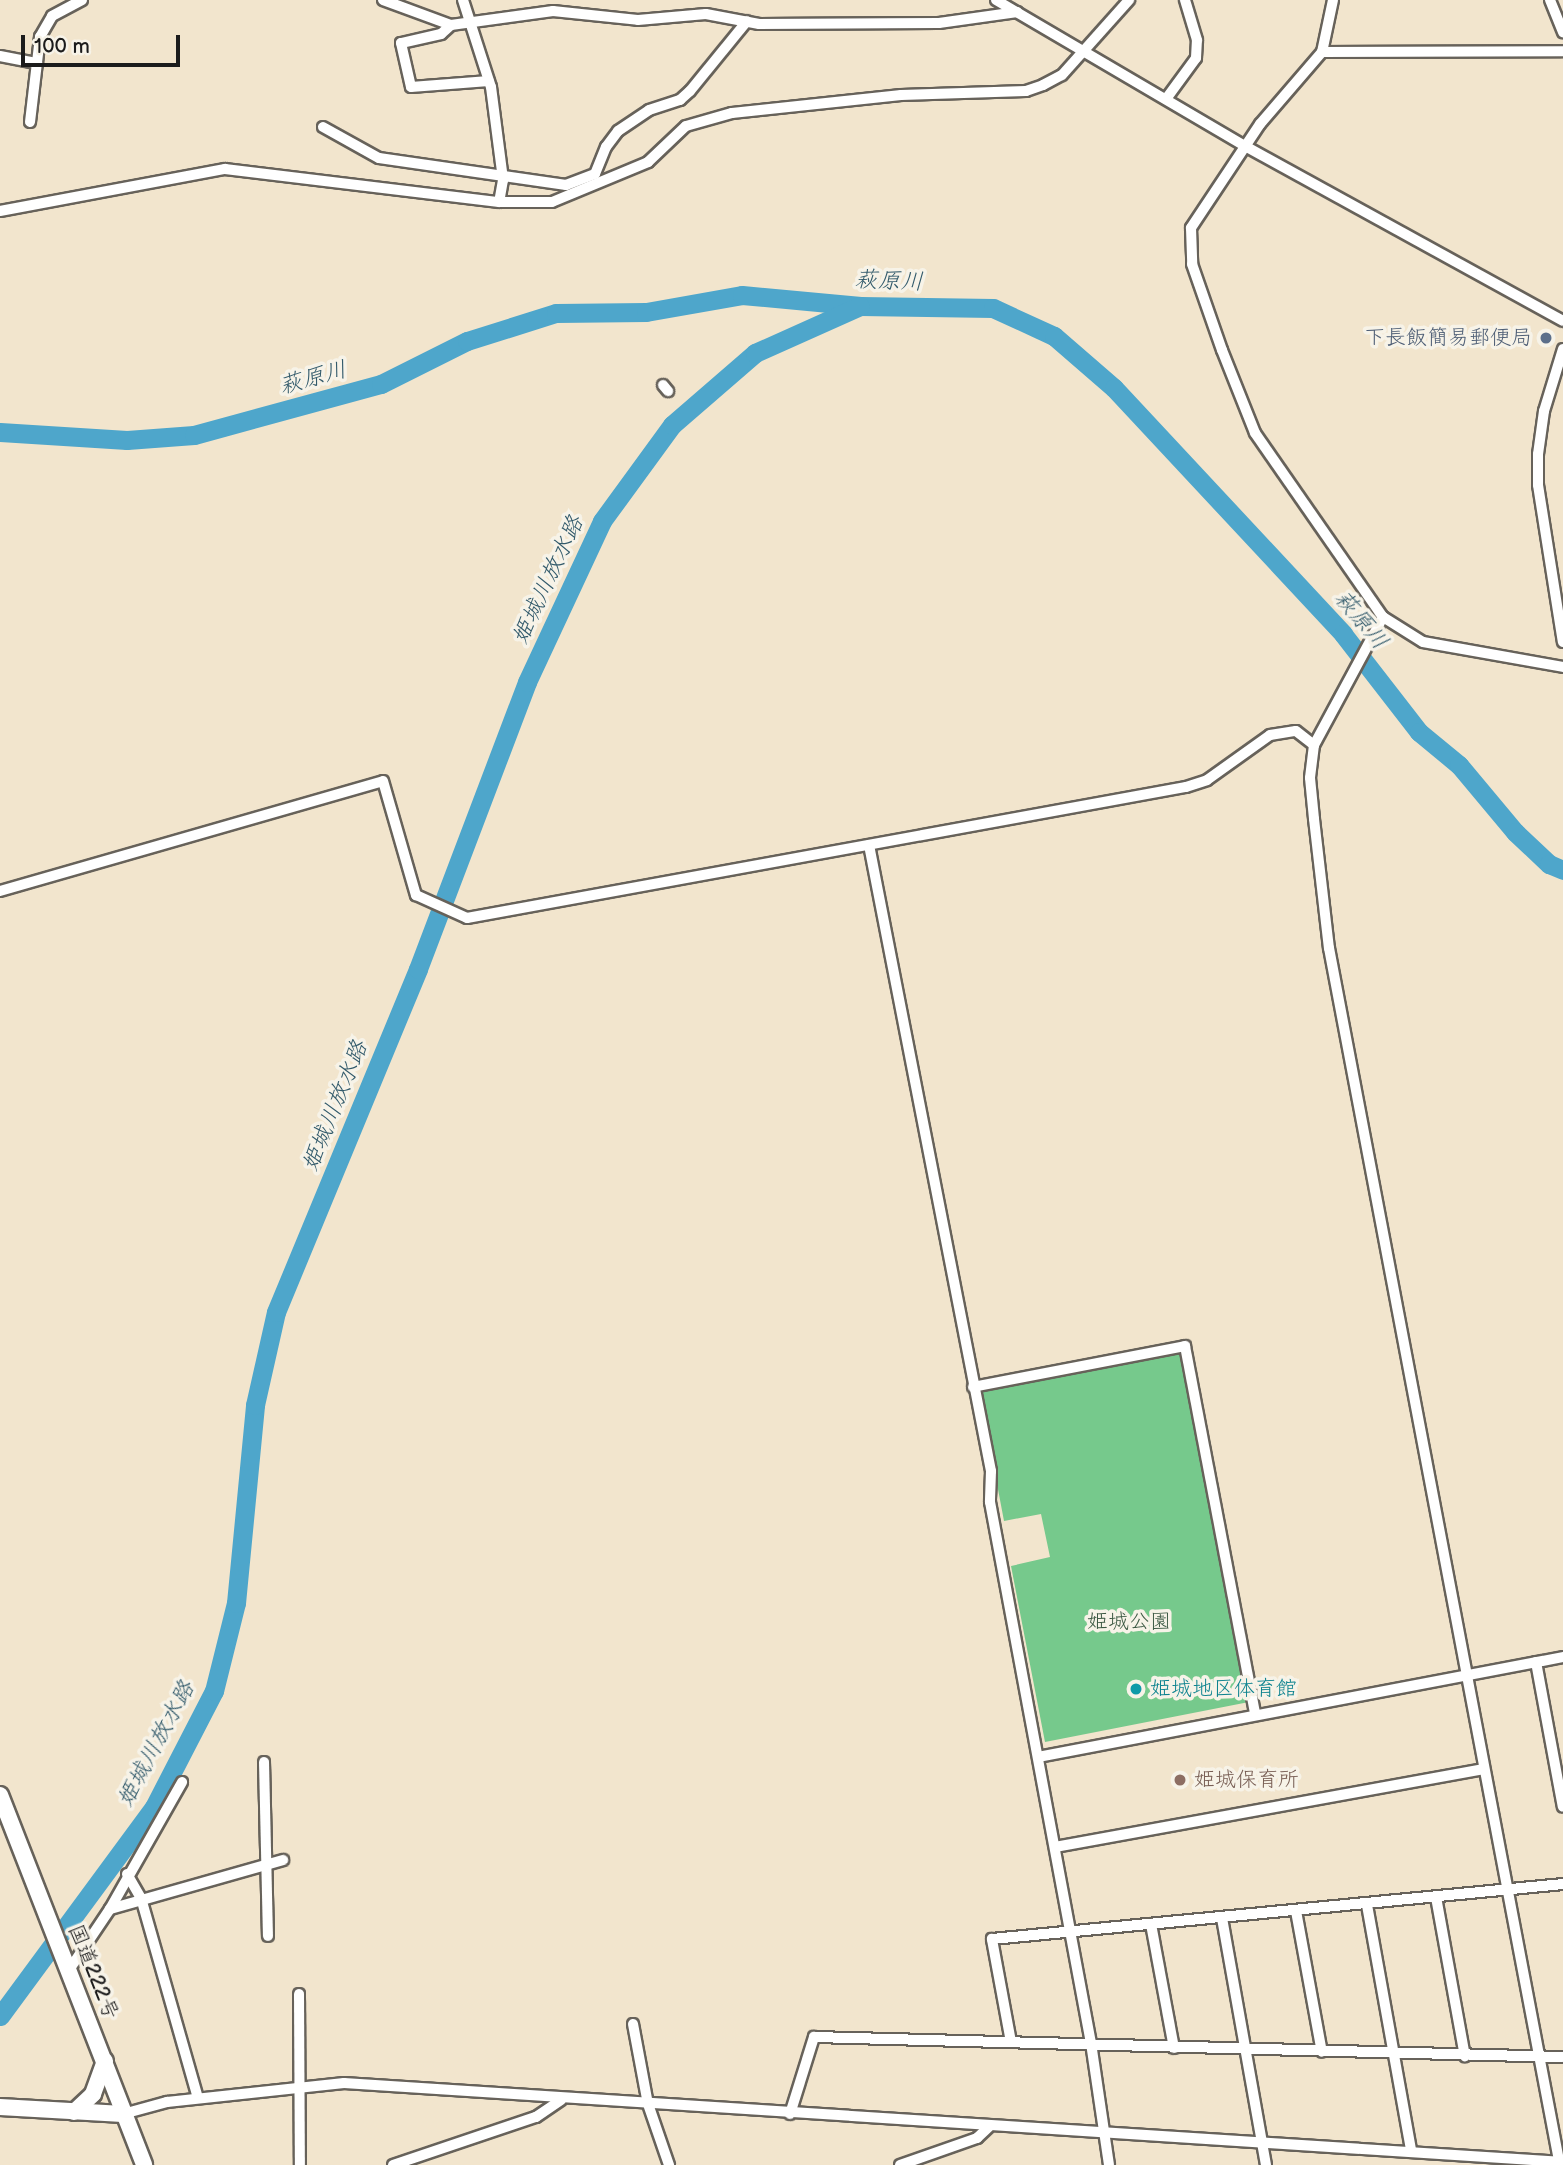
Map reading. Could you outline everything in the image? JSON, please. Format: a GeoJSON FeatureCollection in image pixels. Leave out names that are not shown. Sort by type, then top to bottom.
{"type":"FeatureCollection","features":[{"type":"Feature","properties":{"kind":"highway","name":"国道222号"},"geometry":{"type":"LineString","coordinates":[[0,1795],[144,2165]]}},
{"type":"Feature","properties":{"kind":"highway"},"geometry":{"type":"LineString","coordinates":[[74,2112],[93,2094],[105,2061]]}},
{"type":"Feature","properties":{"kind":"highway"},"geometry":{"type":"LineString","coordinates":[[0,2107],[123,2114]]}},
{"type":"Feature","properties":{"kind":"street"},"geometry":{"type":"LineString","coordinates":[[30,122],[40,37],[52,16],[82,0]]}},
{"type":"Feature","properties":{"kind":"street"},"geometry":{"type":"LineString","coordinates":[[383,0],[451,25]]}},
{"type":"Feature","properties":{"kind":"street"},"geometry":{"type":"LineString","coordinates":[[463,0],[489,81],[503,180],[499,202]]}},
{"type":"Feature","properties":{"kind":"street"},"geometry":{"type":"LineString","coordinates":[[532,0],[534,13]]}},
{"type":"Feature","properties":{"kind":"street"},"geometry":{"type":"LineString","coordinates":[[996,0],[1245,146],[1563,321]]}},
{"type":"Feature","properties":{"kind":"street"},"geometry":{"type":"LineString","coordinates":[[0,211],[225,169],[499,202],[552,202],[648,162],[686,126],[706,119],[901,95],[1026,90],[1062,75],[1129,0]]}},
{"type":"Feature","properties":{"kind":"street"},"geometry":{"type":"LineString","coordinates":[[1166,99],[1196,58],[1197,40],[1185,0]]}},
{"type":"Feature","properties":{"kind":"street"},"geometry":{"type":"LineString","coordinates":[[1333,0],[1322,52],[1245,146],[1191,228],[1192,264],[1255,433],[1380,622],[1423,642],[1563,667]]}},
{"type":"Feature","properties":{"kind":"street"},"geometry":{"type":"LineString","coordinates":[[1550,0],[1563,33]]}},
{"type":"Feature","properties":{"kind":"street"},"geometry":{"type":"LineString","coordinates":[[489,81],[411,87],[401,43],[440,34],[451,25],[534,13],[590,13],[638,20],[706,14],[747,22],[939,23],[1017,12]]}},
{"type":"Feature","properties":{"kind":"street"},"geometry":{"type":"LineString","coordinates":[[324,127],[379,158],[503,180],[566,185],[586,180],[600,169],[606,146],[618,131],[649,110],[680,100],[690,91],[747,22]]}},
{"type":"Feature","properties":{"kind":"street"},"geometry":{"type":"LineString","coordinates":[[1322,52],[1563,51]]}},
{"type":"Feature","properties":{"kind":"street"},"geometry":{"type":"LineString","coordinates":[[0,56],[37,63]]}},
{"type":"Feature","properties":{"kind":"street"},"geometry":{"type":"LineString","coordinates":[[1563,349],[1544,411],[1538,454],[1538,485],[1563,642]]}},
{"type":"Feature","properties":{"kind":"street"},"geometry":{"type":"LineString","coordinates":[[123,2114],[198,2098],[298,2086],[400,2086],[648,2105],[1265,2144],[1411,2150],[1561,2162],[1483,1769],[1468,1674],[1329,948],[1310,778],[1317,742],[1380,622]]}},
{"type":"Feature","properties":{"kind":"street"},"geometry":{"type":"LineString","coordinates":[[0,891],[383,781],[416,895],[467,918],[1186,787],[1207,780],[1270,734],[1296,731],[1317,742]]}},
{"type":"Feature","properties":{"kind":"street"},"geometry":{"type":"LineString","coordinates":[[869,845],[973,1387],[1107,2134],[1109,2165]]}},
{"type":"Feature","properties":{"kind":"street"},"geometry":{"type":"LineString","coordinates":[[973,1387],[1185,1346],[1255,1714]]}},
{"type":"Feature","properties":{"kind":"street"},"geometry":{"type":"LineString","coordinates":[[1038,1757],[1563,1657]]}},
{"type":"Feature","properties":{"kind":"street"},"geometry":{"type":"LineString","coordinates":[[1536,1662],[1563,1807]]}},
{"type":"Feature","properties":{"kind":"street"},"geometry":{"type":"LineString","coordinates":[[264,1762],[264,1865],[268,1936]]}},
{"type":"Feature","properties":{"kind":"street"},"geometry":{"type":"LineString","coordinates":[[1055,1847],[1483,1769]]}},
{"type":"Feature","properties":{"kind":"street"},"geometry":{"type":"LineString","coordinates":[[67,1964],[110,1909],[127,1874],[182,1782]]}},
{"type":"Feature","properties":{"kind":"street"},"geometry":{"type":"LineString","coordinates":[[110,1909],[141,1898],[283,1860]]}},
{"type":"Feature","properties":{"kind":"street"},"geometry":{"type":"LineString","coordinates":[[127,1874],[141,1898],[198,2098]]}},
{"type":"Feature","properties":{"kind":"street"},"geometry":{"type":"LineString","coordinates":[[1011,2042],[992,1939],[1367,1905],[1563,1884]]}},
{"type":"Feature","properties":{"kind":"street"},"geometry":{"type":"LineString","coordinates":[[1436,1897],[1465,2056]]}},
{"type":"Feature","properties":{"kind":"street"},"geometry":{"type":"LineString","coordinates":[[1367,1905],[1411,2150]]}},
{"type":"Feature","properties":{"kind":"street"},"geometry":{"type":"LineString","coordinates":[[1296,1911],[1322,2052]]}},
{"type":"Feature","properties":{"kind":"street"},"geometry":{"type":"LineString","coordinates":[[1222,1918],[1249,2049],[1266,2165]]}},
{"type":"Feature","properties":{"kind":"street"},"geometry":{"type":"LineString","coordinates":[[1151,1924],[1174,2048]]}},
{"type":"Feature","properties":{"kind":"street"},"geometry":{"type":"LineString","coordinates":[[299,1994],[300,2165]]}},
{"type":"Feature","properties":{"kind":"street"},"geometry":{"type":"LineString","coordinates":[[633,2024],[648,2105],[669,2165]]}},
{"type":"Feature","properties":{"kind":"street"},"geometry":{"type":"LineString","coordinates":[[790,2114],[814,2037],[1563,2057]]}},
{"type":"Feature","properties":{"kind":"street"},"geometry":{"type":"LineString","coordinates":[[393,2165],[536,2117],[561,2099]]}},
{"type":"Feature","properties":{"kind":"street"},"geometry":{"type":"LineString","coordinates":[[900,2165],[977,2138],[989,2127]]}},
{"type":"Feature","properties":{"kind":"green space","name":"姫城公園"},"geometry":{"type":"Polygon","coordinates":[[[1181,1350],[1249,1702],[1045,1742],[1011,1566],[1050,1557],[1041,1514],[1004,1521],[979,1389],[1181,1350]]]}},
{"type":"Feature","properties":{"kind":"waterway","name":"萩原川"},"geometry":{"type":"LineString","coordinates":[[0,432],[127,440],[194,435],[381,384],[467,341],[556,313],[646,312],[742,295],[860,306],[993,308],[1054,336],[1114,388],[1343,634],[1419,732],[1459,765],[1515,832],[1549,864],[1563,870]]}},
{"type":"Feature","properties":{"kind":"waterway","name":"姫城川放水路"},"geometry":{"type":"LineString","coordinates":[[0,2016],[154,1807],[214,1691],[236,1603],[255,1405],[276,1312],[418,969],[527,682],[602,521],[672,425],[755,353],[860,306]]}},
{"type":"Feature","properties":{"kind":"place","name":"下長飯簡易郵便局"},"geometry":{"type":"Point","coordinates":[1546,338]}},
{"type":"Feature","properties":{"kind":"place","name":"姫城地区体育館"},"geometry":{"type":"Point","coordinates":[1136,1689]}},
{"type":"Feature","properties":{"kind":"place","name":"姫城保育所"},"geometry":{"type":"Point","coordinates":[1180,1780]}}]}
